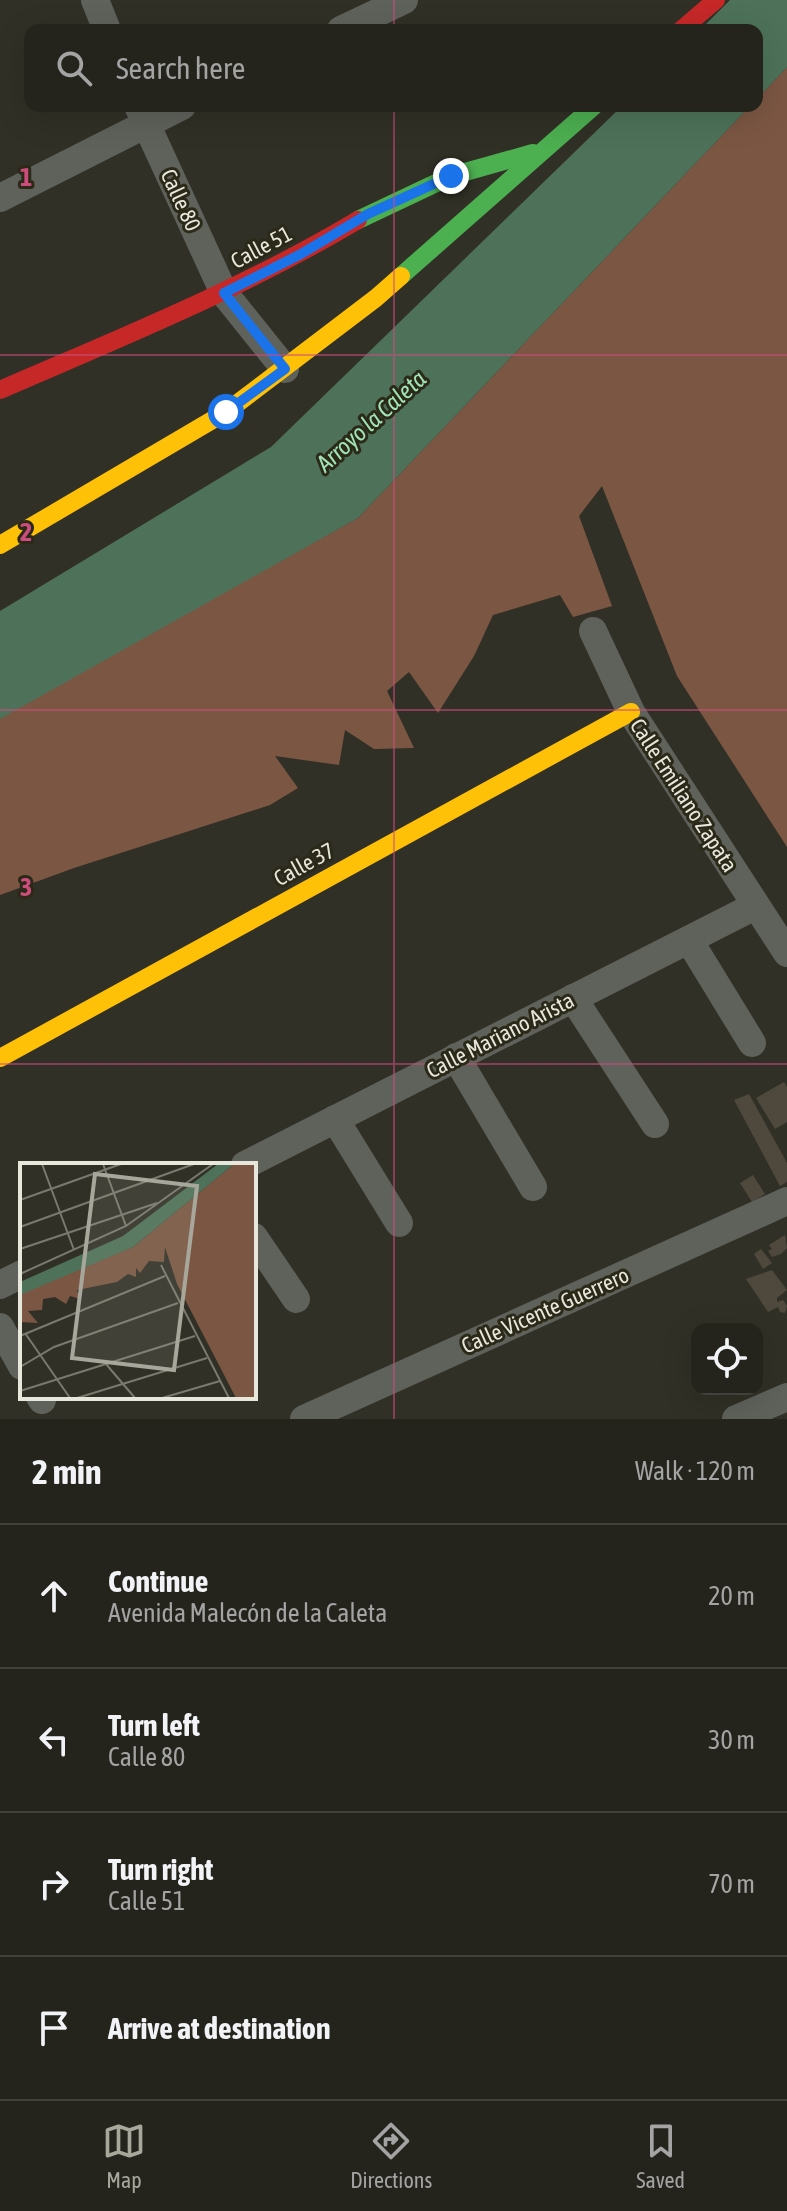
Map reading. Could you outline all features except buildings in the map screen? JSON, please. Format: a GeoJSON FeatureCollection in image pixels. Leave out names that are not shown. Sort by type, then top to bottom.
{"type":"FeatureCollection","features":[{"type":"Feature","properties":{"kind":"street"},"geometry":{"type":"LineString","coordinates":[[95,0],[105,24]]}},
{"type":"Feature","properties":{"kind":"street"},"geometry":{"type":"LineString","coordinates":[[354,24],[404,0]]}},
{"type":"Feature","properties":{"kind":"street"},"geometry":{"type":"LineString","coordinates":[[688,24],[716,0]]}},
{"type":"Feature","properties":{"kind":"street"},"geometry":{"type":"LineString","coordinates":[[0,545],[226,412],[285,369],[376,298],[587,112]]}},
{"type":"Feature","properties":{"kind":"street"},"geometry":{"type":"LineString","coordinates":[[0,198],[141,115]]}},
{"type":"Feature","properties":{"kind":"street","name":"Calle 80"},"geometry":{"type":"LineString","coordinates":[[141,115],[224,293],[285,369]]}},
{"type":"Feature","properties":{"kind":"street","name":"Calle 51"},"geometry":{"type":"LineString","coordinates":[[0,390],[224,293],[301,254],[368,214],[451,176],[544,150]]}},
{"type":"Feature","properties":{"kind":"street","name":"Calle Emiliano Zapata"},"geometry":{"type":"LineString","coordinates":[[593,631],[631,712],[787,953]]}},
{"type":"Feature","properties":{"kind":"street","name":"Calle 37"},"geometry":{"type":"LineString","coordinates":[[0,1058],[631,712]]}},
{"type":"Feature","properties":{"kind":"street","name":"Calle Mariano Arista"},"geometry":{"type":"LineString","coordinates":[[249,1163],[755,906]]}},
{"type":"Feature","properties":{"kind":"street"},"geometry":{"type":"LineString","coordinates":[[689,940],[752,1043]]}},
{"type":"Feature","properties":{"kind":"street"},"geometry":{"type":"LineString","coordinates":[[573,998],[655,1124]]}},
{"type":"Feature","properties":{"kind":"street"},"geometry":{"type":"LineString","coordinates":[[456,1057],[533,1187]]}},
{"type":"Feature","properties":{"kind":"street"},"geometry":{"type":"LineString","coordinates":[[335,1119],[399,1223]]}},
{"type":"Feature","properties":{"kind":"street","name":"Calle Vicente Guerrero"},"geometry":{"type":"LineString","coordinates":[[304,1419],[787,1201]]}},
{"type":"Feature","properties":{"kind":"street"},"geometry":{"type":"LineString","coordinates":[[256,1240],[296,1299]]}},
{"type":"Feature","properties":{"kind":"street"},"geometry":{"type":"LineString","coordinates":[[0,1285],[20,1275]]}},
{"type":"Feature","properties":{"kind":"street"},"geometry":{"type":"LineString","coordinates":[[0,1327],[20,1362]]}},
{"type":"Feature","properties":{"kind":"street"},"geometry":{"type":"LineString","coordinates":[[736,1419],[787,1397]]}},
{"type":"Feature","properties":{"kind":"shaded area"},"geometry":{"type":"Polygon","coordinates":[[[787,67],[787,847],[677,676],[602,486],[579,516],[612,606],[573,617],[560,595],[493,615],[474,656],[438,713],[409,672],[387,691],[414,748],[374,749],[345,730],[339,765],[275,756],[298,788],[270,805],[0,895],[0,716],[358,518],[744,112],[763,112],[763,93],[787,67]]]}},
{"type":"Feature","properties":{"kind":"water"},"geometry":{"type":"Polygon","coordinates":[[[730,0],[787,0],[787,67],[763,93],[763,24],[706,24],[730,0]]]}},
{"type":"Feature","properties":{"kind":"water","name":"Arroyo la Caleta"},"geometry":{"type":"Polygon","coordinates":[[[616,112],[744,112],[358,518],[0,719],[0,611],[271,447],[616,112]]]}},
{"type":"Feature","properties":{"kind":"traffic: fast"},"geometry":{"type":"LineString","coordinates":[[401,276],[587,112]]}},
{"type":"Feature","properties":{"kind":"traffic: fast"},"geometry":{"type":"LineString","coordinates":[[358,220],[451,176],[533,153]]}},
{"type":"Feature","properties":{"kind":"traffic: slow"},"geometry":{"type":"LineString","coordinates":[[0,545],[226,412],[401,276]]}},
{"type":"Feature","properties":{"kind":"traffic: slow"},"geometry":{"type":"LineString","coordinates":[[0,1058],[631,712]]}},
{"type":"Feature","properties":{"kind":"traffic: jam"},"geometry":{"type":"LineString","coordinates":[[688,24],[716,0]]}},
{"type":"Feature","properties":{"kind":"traffic: jam"},"geometry":{"type":"LineString","coordinates":[[0,390],[227,290],[358,220]]}},
{"type":"Feature","properties":{"kind":"route"},"geometry":{"type":"LineString","coordinates":[[226,412],[285,369],[224,293],[301,254],[368,214],[451,176]]}}]}
